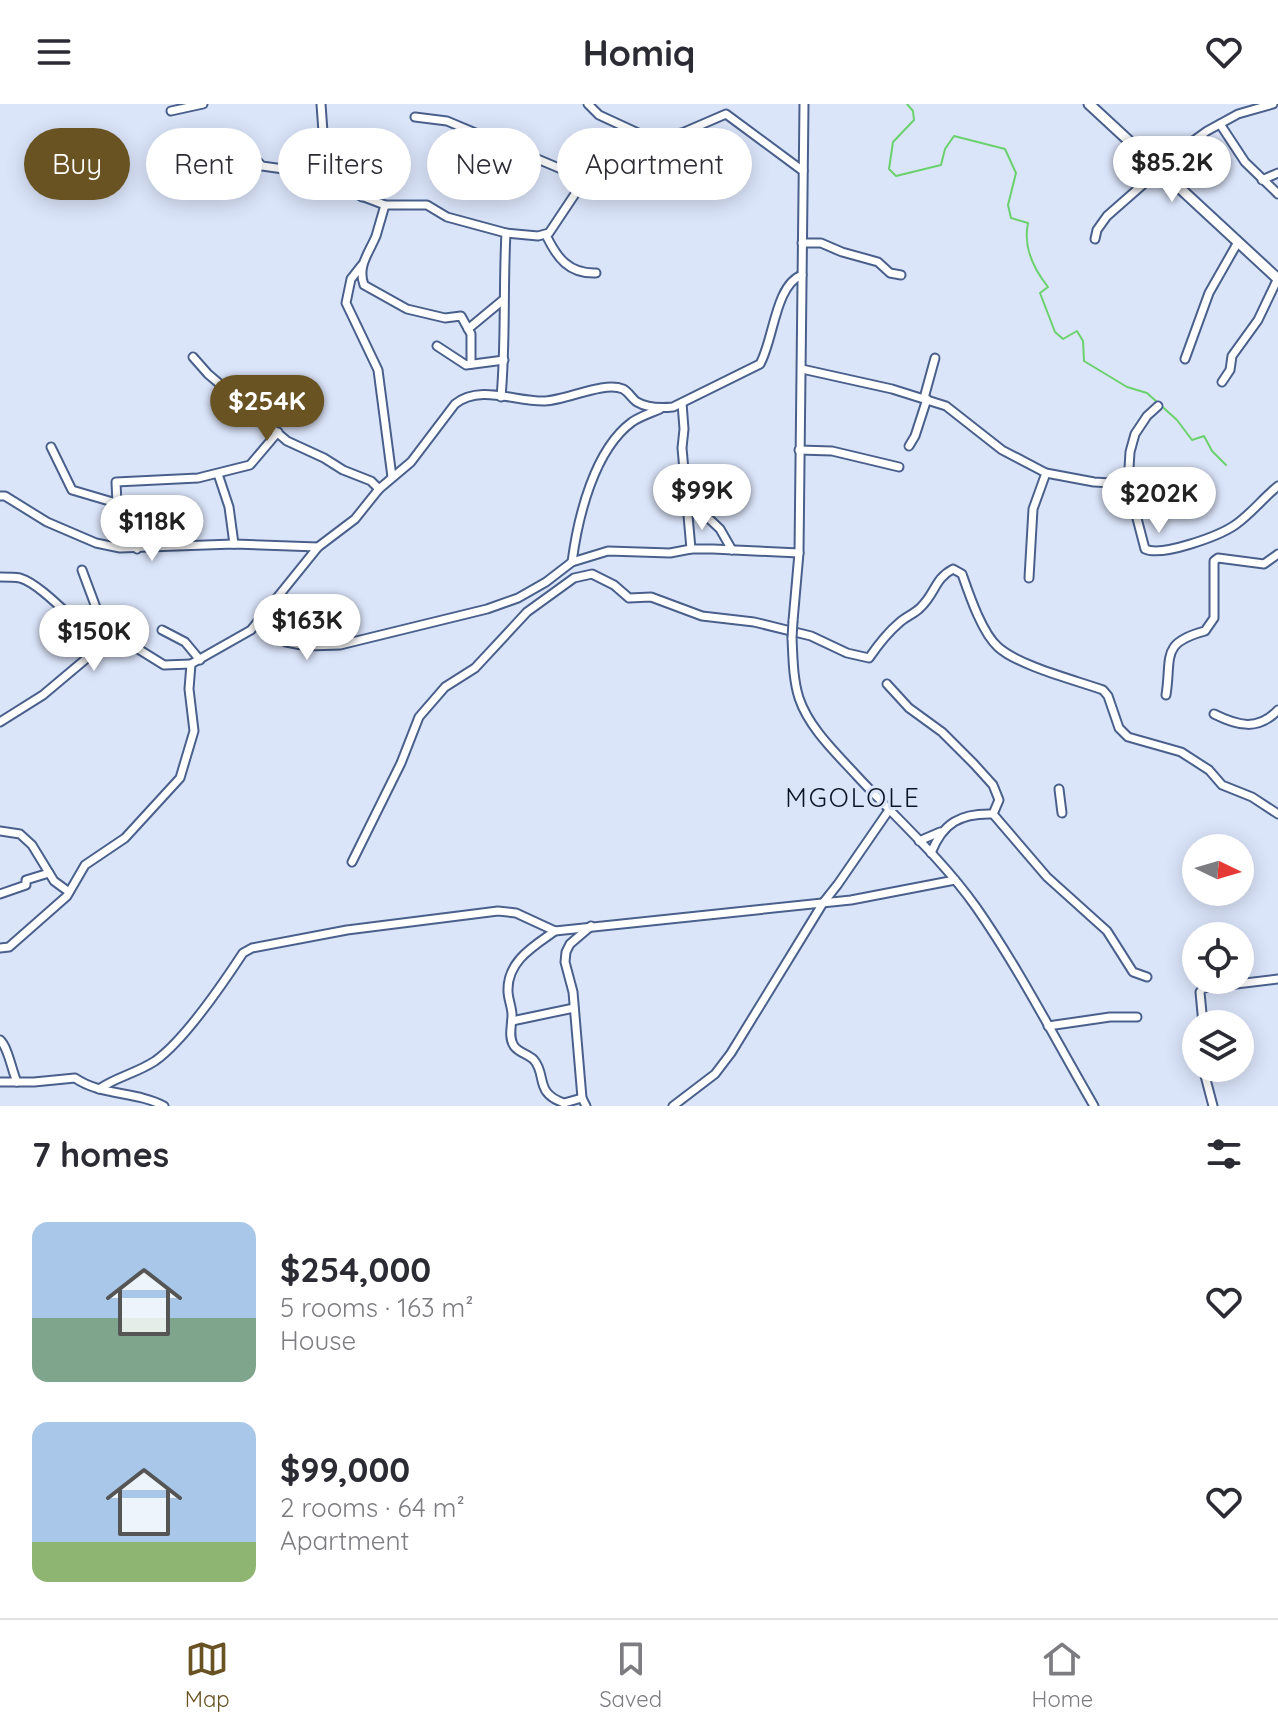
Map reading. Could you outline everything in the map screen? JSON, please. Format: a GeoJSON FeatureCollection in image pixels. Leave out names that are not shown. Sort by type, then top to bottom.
{"type":"FeatureCollection","features":[{"type":"Feature","properties":{"kind":"main road"},"geometry":{"type":"LineString","coordinates":[[1091,105],[1278,278]]}},
{"type":"Feature","properties":{"kind":"street"},"geometry":{"type":"LineString","coordinates":[[171,111],[203,104]]}},
{"type":"Feature","properties":{"kind":"street"},"geometry":{"type":"LineString","coordinates":[[321,104],[323,128]]}},
{"type":"Feature","properties":{"kind":"street"},"geometry":{"type":"LineString","coordinates":[[588,104],[599,115],[626,128]]}},
{"type":"Feature","properties":{"kind":"street"},"geometry":{"type":"LineString","coordinates":[[804,104],[799,553],[792,638],[799,697],[810,721],[834,751],[931,853],[975,906],[1028,987],[1094,1106]]}},
{"type":"Feature","properties":{"kind":"street"},"geometry":{"type":"LineString","coordinates":[[1095,239],[1107,216],[1189,144],[1238,114],[1273,104]]}},
{"type":"Feature","properties":{"kind":"street"},"geometry":{"type":"LineString","coordinates":[[694,128],[726,114],[731,105]]}},
{"type":"Feature","properties":{"kind":"street"},"geometry":{"type":"LineString","coordinates":[[726,114],[803,171]]}},
{"type":"Feature","properties":{"kind":"street"},"geometry":{"type":"LineString","coordinates":[[415,117],[447,121],[557,167]]}},
{"type":"Feature","properties":{"kind":"street"},"geometry":{"type":"LineString","coordinates":[[1220,124],[1245,162],[1278,194]]}},
{"type":"Feature","properties":{"kind":"street"},"geometry":{"type":"LineString","coordinates":[[1262,180],[1278,173]]}},
{"type":"Feature","properties":{"kind":"street"},"geometry":{"type":"LineString","coordinates":[[371,200],[385,205],[427,205],[447,217],[506,233],[546,235],[572,200]]}},
{"type":"Feature","properties":{"kind":"street"},"geometry":{"type":"LineString","coordinates":[[385,205],[363,264],[351,279],[346,303],[378,370],[392,477]]}},
{"type":"Feature","properties":{"kind":"street"},"geometry":{"type":"LineString","coordinates":[[501,397],[506,233]]}},
{"type":"Feature","properties":{"kind":"street"},"geometry":{"type":"LineString","coordinates":[[546,235],[557,256],[567,266],[580,273],[596,273]]}},
{"type":"Feature","properties":{"kind":"street"},"geometry":{"type":"LineString","coordinates":[[1185,359],[1209,293],[1238,242]]}},
{"type":"Feature","properties":{"kind":"street"},"geometry":{"type":"LineString","coordinates":[[802,243],[821,243],[878,262],[890,273],[901,275]]}},
{"type":"Feature","properties":{"kind":"street"},"geometry":{"type":"LineString","coordinates":[[363,264],[362,281],[370,289],[407,309],[445,318],[461,316],[471,334],[471,364]]}},
{"type":"Feature","properties":{"kind":"street"},"geometry":{"type":"LineString","coordinates":[[572,562],[585,496],[621,432],[632,422],[682,403],[760,364],[786,288],[794,278],[802,275]]}},
{"type":"Feature","properties":{"kind":"street"},"geometry":{"type":"LineString","coordinates":[[1222,382],[1230,370],[1232,356],[1258,320],[1278,278]]}},
{"type":"Feature","properties":{"kind":"street"},"geometry":{"type":"LineString","coordinates":[[468,329],[503,300]]}},
{"type":"Feature","properties":{"kind":"street"},"geometry":{"type":"LineString","coordinates":[[437,346],[459,361],[471,364],[504,360]]}},
{"type":"Feature","properties":{"kind":"street"},"geometry":{"type":"LineString","coordinates":[[193,357],[208,374],[287,441],[371,481],[379,489]]}},
{"type":"Feature","properties":{"kind":"street"},"geometry":{"type":"LineString","coordinates":[[909,446],[926,399],[935,358]]}},
{"type":"Feature","properties":{"kind":"street"},"geometry":{"type":"LineString","coordinates":[[802,369],[926,399],[954,411],[1016,459],[1046,473],[1094,482],[1128,484]]}},
{"type":"Feature","properties":{"kind":"street"},"geometry":{"type":"LineString","coordinates":[[0,577],[27,582],[56,604],[90,637],[111,646],[139,648],[164,665],[191,664],[244,636],[318,547],[355,519],[379,489],[425,446],[461,400],[478,394],[544,401],[569,398],[599,388],[623,389],[638,403],[660,409]]}},
{"type":"Feature","properties":{"kind":"street"},"geometry":{"type":"LineString","coordinates":[[682,403],[682,448],[691,549]]}},
{"type":"Feature","properties":{"kind":"street"},"geometry":{"type":"LineString","coordinates":[[1158,406],[1135,434],[1128,484],[1145,549],[1153,552],[1189,545],[1235,526],[1278,486]]}},
{"type":"Feature","properties":{"kind":"street"},"geometry":{"type":"LineString","coordinates":[[137,549],[126,536],[117,504],[117,481],[189,479],[253,464],[278,432]]}},
{"type":"Feature","properties":{"kind":"street"},"geometry":{"type":"LineString","coordinates":[[51,447],[72,490],[117,504]]}},
{"type":"Feature","properties":{"kind":"street"},"geometry":{"type":"LineString","coordinates":[[799,450],[832,451],[899,467]]}},
{"type":"Feature","properties":{"kind":"street"},"geometry":{"type":"LineString","coordinates":[[1029,578],[1033,509],[1046,473]]}},
{"type":"Feature","properties":{"kind":"street"},"geometry":{"type":"LineString","coordinates":[[218,474],[229,507],[234,544]]}},
{"type":"Feature","properties":{"kind":"street"},"geometry":{"type":"LineString","coordinates":[[0,496],[5,496],[47,522],[96,543],[137,549],[234,544],[318,547]]}},
{"type":"Feature","properties":{"kind":"street"},"geometry":{"type":"LineString","coordinates":[[687,498],[720,529],[732,550]]}},
{"type":"Feature","properties":{"kind":"street"},"geometry":{"type":"LineString","coordinates":[[263,616],[275,635],[286,642],[317,647],[346,644],[460,617],[518,598],[572,562],[608,551],[670,553],[691,549],[799,553]]}},
{"type":"Feature","properties":{"kind":"street"},"geometry":{"type":"LineString","coordinates":[[1166,695],[1169,661],[1174,645],[1187,636],[1205,631],[1214,618],[1214,561],[1225,558],[1264,564],[1278,554]]}},
{"type":"Feature","properties":{"kind":"street"},"geometry":{"type":"LineString","coordinates":[[352,862],[401,763],[419,717],[445,687],[475,668],[527,612],[574,578],[592,574],[614,585],[629,598],[651,597],[702,616],[754,622],[811,636],[847,653],[869,658],[900,622],[920,609],[933,593],[941,575],[953,569],[962,574],[970,596],[998,647],[1020,660],[1103,690],[1119,728],[1128,737],[1181,752],[1209,770],[1222,785],[1269,806],[1278,814]]}},
{"type":"Feature","properties":{"kind":"street"},"geometry":{"type":"LineString","coordinates":[[82,570],[111,646]]}},
{"type":"Feature","properties":{"kind":"street"},"geometry":{"type":"LineString","coordinates":[[162,630],[185,642],[200,660]]}},
{"type":"Feature","properties":{"kind":"street"},"geometry":{"type":"LineString","coordinates":[[0,722],[43,695],[87,658],[111,646]]}},
{"type":"Feature","properties":{"kind":"street"},"geometry":{"type":"LineString","coordinates":[[0,948],[9,947],[69,892],[85,865],[125,838],[180,778],[195,728],[189,689],[191,664]]}},
{"type":"Feature","properties":{"kind":"street"},"geometry":{"type":"LineString","coordinates":[[887,684],[909,708],[942,732],[993,785],[999,800],[993,814]]}},
{"type":"Feature","properties":{"kind":"street"},"geometry":{"type":"LineString","coordinates":[[1214,714],[1249,726],[1264,722],[1278,710]]}},
{"type":"Feature","properties":{"kind":"street"},"geometry":{"type":"LineString","coordinates":[[1059,789],[1062,813]]}},
{"type":"Feature","properties":{"kind":"street"},"geometry":{"type":"LineString","coordinates":[[673,1106],[715,1074],[731,1053],[823,903],[889,810]]}},
{"type":"Feature","properties":{"kind":"street"},"geometry":{"type":"LineString","coordinates":[[919,841],[974,815],[993,814]]}},
{"type":"Feature","properties":{"kind":"street"},"geometry":{"type":"LineString","coordinates":[[993,814],[1047,877],[1107,931],[1133,972],[1147,977]]}},
{"type":"Feature","properties":{"kind":"street"},"geometry":{"type":"LineString","coordinates":[[0,831],[20,834],[32,845],[49,873],[69,892]]}},
{"type":"Feature","properties":{"kind":"street"},"geometry":{"type":"LineString","coordinates":[[931,853],[940,832]]}},
{"type":"Feature","properties":{"kind":"street"},"geometry":{"type":"LineString","coordinates":[[0,894],[26,885],[26,880],[49,873]]}},
{"type":"Feature","properties":{"kind":"street"},"geometry":{"type":"LineString","coordinates":[[591,926],[570,944],[566,952],[565,962],[572,980],[584,1102],[564,1103],[545,1090],[534,1060],[513,1045],[508,992],[513,969],[527,951],[555,931],[591,926],[823,903],[955,880]]}},
{"type":"Feature","properties":{"kind":"street"},"geometry":{"type":"LineString","coordinates":[[99,1089],[163,1054],[247,950],[347,930],[498,911],[516,913],[555,931]]}},
{"type":"Feature","properties":{"kind":"street"},"geometry":{"type":"LineString","coordinates":[[1202,1010],[1200,992],[1203,988],[1278,979]]}},
{"type":"Feature","properties":{"kind":"street"},"geometry":{"type":"LineString","coordinates":[[512,1021],[574,1008]]}},
{"type":"Feature","properties":{"kind":"street"},"geometry":{"type":"LineString","coordinates":[[1048,1026],[1110,1017],[1137,1017]]}},
{"type":"Feature","properties":{"kind":"street"},"geometry":{"type":"LineString","coordinates":[[0,1040],[5,1045],[17,1082]]}},
{"type":"Feature","properties":{"kind":"street"},"geometry":{"type":"LineString","coordinates":[[0,1082],[75,1078],[85,1085],[148,1099],[164,1106]]}},
{"type":"Feature","properties":{"kind":"street"},"geometry":{"type":"LineString","coordinates":[[1207,1082],[1213,1106]]}},
{"type":"Feature","properties":{"kind":"waterway"},"geometry":{"type":"LineString","coordinates":[[907,104],[913,111],[914,120],[893,142],[889,169],[896,176],[941,165],[945,149],[954,136],[1005,149],[1016,173],[1008,205],[1011,218],[1028,223],[1028,248],[1048,287],[1040,293],[1055,332],[1063,339],[1077,331],[1083,341],[1084,361],[1127,387],[1147,393],[1177,420],[1192,440],[1204,436],[1212,451],[1226,465]]}},
{"type":"Feature","properties":{"kind":"district","name":"MGOLOLE"},"geometry":{"type":"Point","coordinates":[853,797]}}]}
